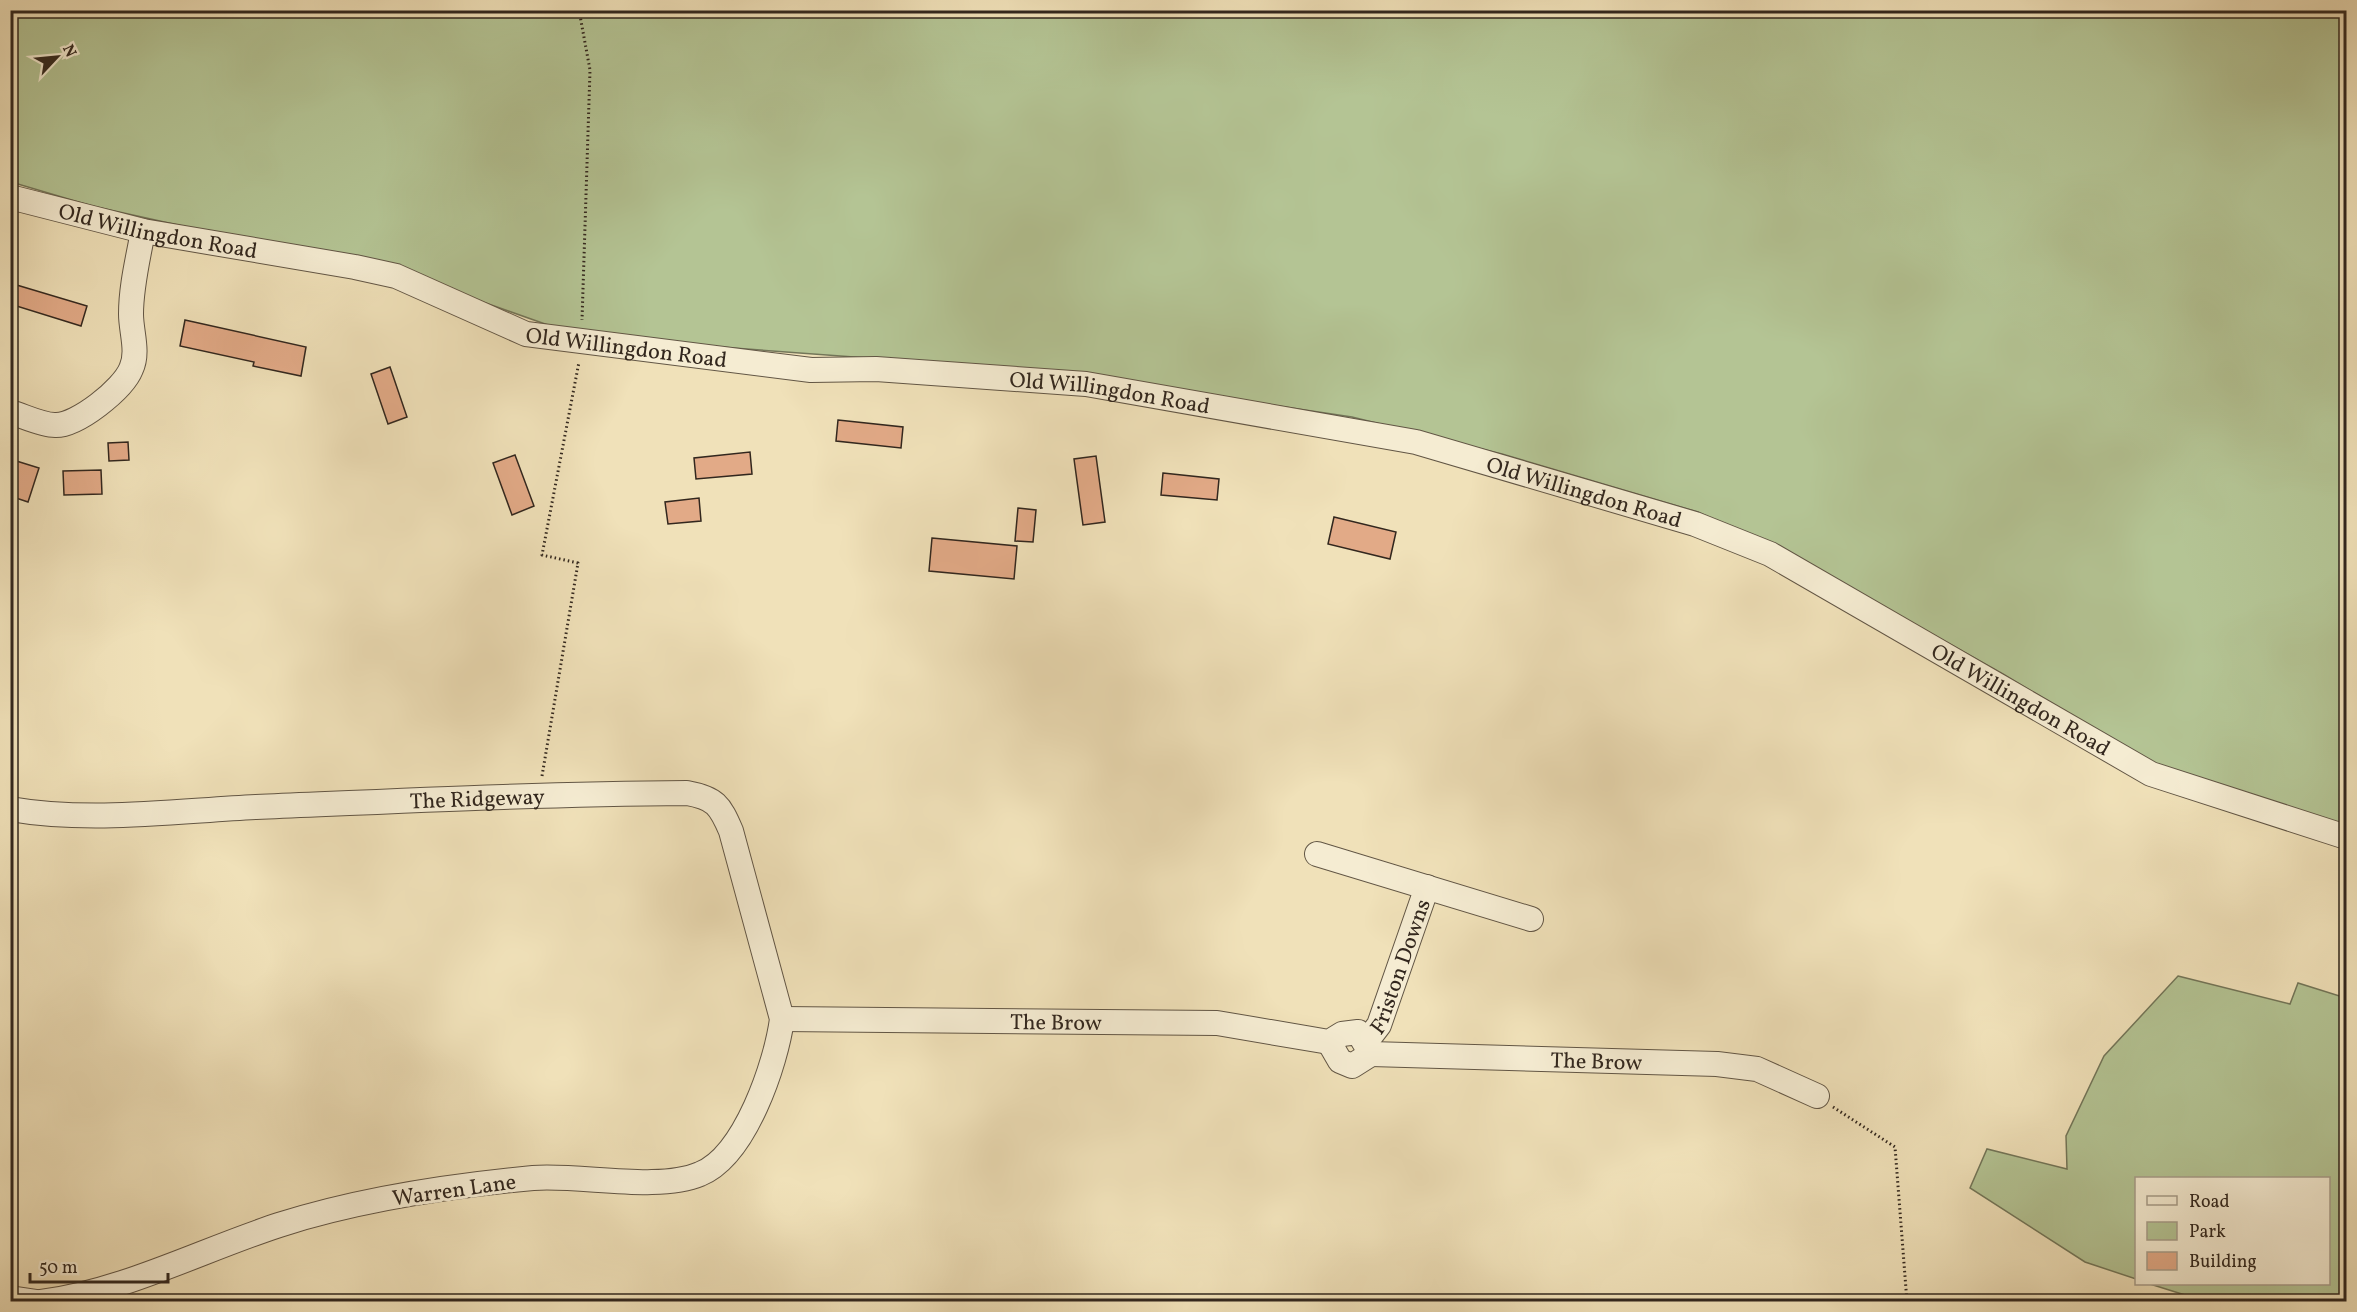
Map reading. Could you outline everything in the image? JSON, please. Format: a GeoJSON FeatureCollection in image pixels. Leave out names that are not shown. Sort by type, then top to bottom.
{"type":"FeatureCollection","features":[{"type":"Feature","properties":{"kind":"street","name":"Old Willingdon Road"},"geometry":{"type":"LineString","coordinates":[[10,197],[143,231],[396,276],[526,334],[582,343],[692,354],[811,370],[876,369],[1086,384],[1416,442],[1695,524],[1770,554],[2151,774],[2346,837]]}},
{"type":"Feature","properties":{"kind":"street"},"geometry":{"type":"LineString","coordinates":[[10,412],[53,426],[63,425],[98,406],[119,386],[131,369],[135,352],[131,315],[143,231]]}},
{"type":"Feature","properties":{"kind":"street","name":"The Ridgeway"},"geometry":{"type":"LineString","coordinates":[[10,809],[40,814],[113,814],[539,794],[687,793],[708,797],[722,809],[731,831],[782,1019]]}},
{"type":"Feature","properties":{"kind":"street","name":"Friston Downs"},"geometry":{"type":"LineString","coordinates":[[1317,854],[1531,920]]}},
{"type":"Feature","properties":{"kind":"street","name":"Friston Downs"},"geometry":{"type":"LineString","coordinates":[[1368,1048],[1379,1025],[1427,887]]}},
{"type":"Feature","properties":{"kind":"street","name":"The Brow"},"geometry":{"type":"LineString","coordinates":[[782,1019],[1217,1023],[1329,1042],[1342,1034],[1358,1032],[1368,1048],[1717,1064],[1757,1069],[1817,1096]]}},
{"type":"Feature","properties":{"kind":"street","name":"Warren Lane"},"geometry":{"type":"LineString","coordinates":[[10,1298],[39,1302],[66,1299],[278,1225],[340,1207],[408,1195],[535,1178],[675,1181],[700,1174],[719,1164],[749,1118],[769,1079],[778,1048],[782,1019]]}},
{"type":"Feature","properties":{"kind":"path"},"geometry":{"type":"LineString","coordinates":[[539,794],[578,562],[542,555],[582,343],[590,70],[579,10]]}},
{"type":"Feature","properties":{"kind":"path"},"geometry":{"type":"LineString","coordinates":[[1817,1096],[1895,1146],[1907,1302]]}},
{"type":"Feature","properties":{"kind":"green space"},"geometry":{"type":"Polygon","coordinates":[[[10,11],[2346,11],[2346,831],[2157,766],[2003,674],[1818,570],[1698,512],[1502,454],[1352,417],[1044,371],[598,338],[548,325],[409,276],[92,206],[11,182],[10,11]]]}},
{"type":"Feature","properties":{"kind":"green space"},"geometry":{"type":"Polygon","coordinates":[[[2178,976],[2290,1004],[2298,983],[2346,998],[2346,1301],[2204,1301],[2153,1285],[2330,1285],[2330,1177],[2135,1177],[2135,1279],[2085,1262],[1970,1188],[1987,1149],[2067,1169],[2066,1136],[2104,1056],[2178,976]]]}},
{"type":"Feature","properties":{"kind":"building"},"geometry":{"type":"Polygon","coordinates":[[[10,283],[87,306],[81,326],[10,304],[10,283]]]}},
{"type":"Feature","properties":{"kind":"building"},"geometry":{"type":"Polygon","coordinates":[[[185,320],[306,347],[301,376],[253,366],[254,362],[180,346],[185,320]]]}},
{"type":"Feature","properties":{"kind":"building"},"geometry":{"type":"Polygon","coordinates":[[[390,367],[407,417],[388,424],[371,374],[390,367]]]}},
{"type":"Feature","properties":{"kind":"building"},"geometry":{"type":"Polygon","coordinates":[[[838,420],[903,427],[901,448],[836,441],[838,420]]]}},
{"type":"Feature","properties":{"kind":"building"},"geometry":{"type":"Polygon","coordinates":[[[128,442],[129,460],[109,461],[108,443],[128,442]]]}},
{"type":"Feature","properties":{"kind":"building"},"geometry":{"type":"Polygon","coordinates":[[[750,452],[752,474],[696,479],[694,458],[750,452]]]}},
{"type":"Feature","properties":{"kind":"building"},"geometry":{"type":"Polygon","coordinates":[[[515,455],[534,506],[512,515],[493,463],[515,455]]]}},
{"type":"Feature","properties":{"kind":"building"},"geometry":{"type":"Polygon","coordinates":[[[1096,456],[1105,522],[1083,525],[1074,459],[1096,456]]]}},
{"type":"Feature","properties":{"kind":"building"},"geometry":{"type":"Polygon","coordinates":[[[10,459],[39,468],[28,502],[10,496],[10,459]]]}},
{"type":"Feature","properties":{"kind":"building"},"geometry":{"type":"Polygon","coordinates":[[[101,470],[102,494],[64,495],[63,471],[101,470]]]}},
{"type":"Feature","properties":{"kind":"building"},"geometry":{"type":"Polygon","coordinates":[[[1163,473],[1219,479],[1217,500],[1161,495],[1163,473]]]}},
{"type":"Feature","properties":{"kind":"building"},"geometry":{"type":"Polygon","coordinates":[[[699,498],[701,521],[668,524],[665,502],[699,498]]]}},
{"type":"Feature","properties":{"kind":"building"},"geometry":{"type":"Polygon","coordinates":[[[1018,508],[1036,510],[1033,542],[1015,541],[1018,508]]]}},
{"type":"Feature","properties":{"kind":"building"},"geometry":{"type":"Polygon","coordinates":[[[1334,517],[1396,532],[1390,559],[1328,544],[1334,517]]]}},
{"type":"Feature","properties":{"kind":"building"},"geometry":{"type":"Polygon","coordinates":[[[932,538],[1017,546],[1014,579],[929,571],[932,538]]]}}]}
